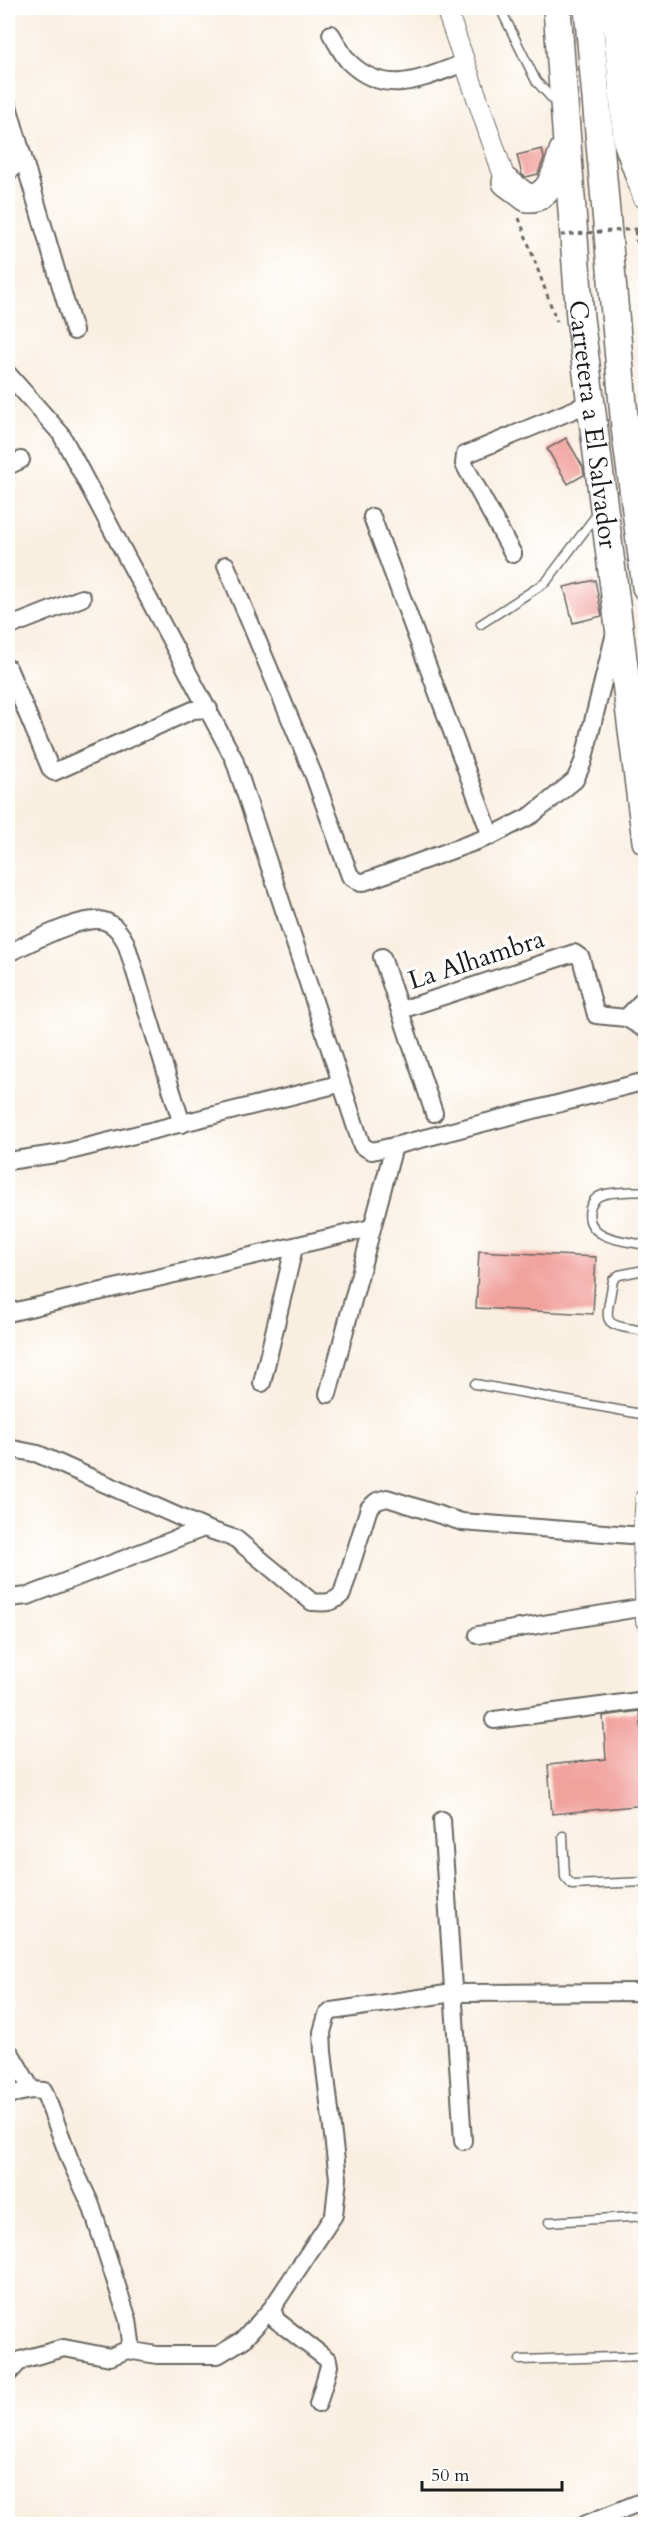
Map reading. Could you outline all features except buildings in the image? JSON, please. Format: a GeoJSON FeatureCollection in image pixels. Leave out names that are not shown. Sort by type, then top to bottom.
{"type":"FeatureCollection","features":[{"type":"Feature","properties":{"kind":"highway","name":"Carretera a El Salvador"},"geometry":{"type":"LineString","coordinates":[[557,8],[580,318],[645,841]]}},
{"type":"Feature","properties":{"kind":"highway","name":"Carretera a El Salvador"},"geometry":{"type":"LineString","coordinates":[[588,8],[625,427],[645,587]]}},
{"type":"Feature","properties":{"kind":"highway"},"geometry":{"type":"LineString","coordinates":[[601,8],[617,25],[627,141],[645,195]]}},
{"type":"Feature","properties":{"kind":"highway"},"geometry":{"type":"LineString","coordinates":[[506,182],[522,196],[531,199],[538,196],[552,181],[566,142]]}},
{"type":"Feature","properties":{"kind":"street"},"geometry":{"type":"LineString","coordinates":[[446,8],[506,182]]}},
{"type":"Feature","properties":{"kind":"street"},"geometry":{"type":"LineString","coordinates":[[631,8],[645,162]]}},
{"type":"Feature","properties":{"kind":"street"},"geometry":{"type":"LineString","coordinates":[[331,34],[349,62],[369,76],[392,84],[410,83],[464,63]]}},
{"type":"Feature","properties":{"kind":"street"},"geometry":{"type":"LineString","coordinates":[[8,106],[74,331]]}},
{"type":"Feature","properties":{"kind":"street"},"geometry":{"type":"LineString","coordinates":[[8,173],[23,157]]}},
{"type":"Feature","properties":{"kind":"street"},"geometry":{"type":"LineString","coordinates":[[8,374],[62,434],[209,709],[237,766],[339,1084],[362,1146],[372,1151],[394,1146],[645,1081]]}},
{"type":"Feature","properties":{"kind":"street"},"geometry":{"type":"LineString","coordinates":[[513,554],[464,464],[465,455],[590,404]]}},
{"type":"Feature","properties":{"kind":"street"},"geometry":{"type":"LineString","coordinates":[[372,517],[491,836]]}},
{"type":"Feature","properties":{"kind":"street"},"geometry":{"type":"LineString","coordinates":[[226,565],[314,776],[350,876],[361,883],[491,836],[532,815],[575,780],[583,762],[618,622]]}},
{"type":"Feature","properties":{"kind":"street"},"geometry":{"type":"LineString","coordinates":[[8,627],[82,598]]}},
{"type":"Feature","properties":{"kind":"street"},"geometry":{"type":"LineString","coordinates":[[8,668],[51,770],[54,772],[193,710],[209,709]]}},
{"type":"Feature","properties":{"kind":"street"},"geometry":{"type":"LineString","coordinates":[[599,702],[626,692]]}},
{"type":"Feature","properties":{"kind":"street"},"geometry":{"type":"LineString","coordinates":[[8,953],[88,919],[104,921],[118,929],[126,943],[182,1124]]}},
{"type":"Feature","properties":{"kind":"street","name":"La Alhambra"},"geometry":{"type":"LineString","coordinates":[[434,1113],[401,1010],[574,953],[581,958],[596,1015],[601,1018],[626,1018],[645,1030]]}},
{"type":"Feature","properties":{"kind":"street"},"geometry":{"type":"LineString","coordinates":[[382,957],[401,1010]]}},
{"type":"Feature","properties":{"kind":"street"},"geometry":{"type":"LineString","coordinates":[[626,1018],[645,997]]}},
{"type":"Feature","properties":{"kind":"street"},"geometry":{"type":"LineString","coordinates":[[8,1161],[62,1153],[339,1084]]}},
{"type":"Feature","properties":{"kind":"street"},"geometry":{"type":"LineString","coordinates":[[328,1394],[394,1146]]}},
{"type":"Feature","properties":{"kind":"street"},"geometry":{"type":"LineString","coordinates":[[8,1312],[294,1248],[371,1228]]}},
{"type":"Feature","properties":{"kind":"street"},"geometry":{"type":"LineString","coordinates":[[262,1383],[294,1248]]}},
{"type":"Feature","properties":{"kind":"street"},"geometry":{"type":"LineString","coordinates":[[8,1448],[38,1454],[204,1528],[236,1539],[312,1602],[326,1603],[342,1594],[369,1508],[377,1501],[387,1498],[462,1522],[643,1536]]}},
{"type":"Feature","properties":{"kind":"street"},"geometry":{"type":"LineString","coordinates":[[645,1497],[643,1536],[645,1621]]}},
{"type":"Feature","properties":{"kind":"street"},"geometry":{"type":"LineString","coordinates":[[8,1598],[28,1596],[204,1528]]}},
{"type":"Feature","properties":{"kind":"street"},"geometry":{"type":"LineString","coordinates":[[478,1635],[645,1607]]}},
{"type":"Feature","properties":{"kind":"street"},"geometry":{"type":"LineString","coordinates":[[494,1720],[645,1700]]}},
{"type":"Feature","properties":{"kind":"street"},"geometry":{"type":"LineString","coordinates":[[442,1820],[463,2140]]}},
{"type":"Feature","properties":{"kind":"street"},"geometry":{"type":"LineString","coordinates":[[8,2374],[21,2360],[64,2348],[110,2357],[127,2350],[157,2355],[218,2355],[243,2340],[272,2308],[334,2215],[338,2178],[322,2032],[327,2014],[332,2011],[453,1993],[645,1992]]}},
{"type":"Feature","properties":{"kind":"street"},"geometry":{"type":"LineString","coordinates":[[8,2055],[11,2054],[32,2090]]}},
{"type":"Feature","properties":{"kind":"street"},"geometry":{"type":"LineString","coordinates":[[8,2095],[32,2090],[44,2091],[70,2160],[91,2205],[128,2320],[131,2342],[127,2350]]}},
{"type":"Feature","properties":{"kind":"street"},"geometry":{"type":"LineString","coordinates":[[272,2308],[276,2320],[328,2360],[329,2366],[318,2404]]}},
{"type":"Feature","properties":{"kind":"street"},"geometry":{"type":"LineString","coordinates":[[586,2524],[645,2500]]}},
{"type":"Feature","properties":{"kind":"lane"},"geometry":{"type":"LineString","coordinates":[[500,8],[536,81],[564,112]]}},
{"type":"Feature","properties":{"kind":"lane"},"geometry":{"type":"LineString","coordinates":[[481,624],[546,582],[602,508]]}},
{"type":"Feature","properties":{"kind":"lane"},"geometry":{"type":"LineString","coordinates":[[645,1191],[602,1195],[591,1205],[590,1220],[592,1227],[601,1235],[645,1245]]}},
{"type":"Feature","properties":{"kind":"lane"},"geometry":{"type":"LineString","coordinates":[[639,1271],[619,1275],[613,1280],[608,1315],[609,1322],[615,1328],[645,1331]]}},
{"type":"Feature","properties":{"kind":"lane"},"geometry":{"type":"LineString","coordinates":[[475,1384],[645,1415]]}},
{"type":"Feature","properties":{"kind":"lane"},"geometry":{"type":"LineString","coordinates":[[562,1836],[565,1877],[572,1885],[645,1882]]}},
{"type":"Feature","properties":{"kind":"lane"},"geometry":{"type":"LineString","coordinates":[[549,2222],[645,2216]]}},
{"type":"Feature","properties":{"kind":"lane"},"geometry":{"type":"LineString","coordinates":[[520,2360],[645,2356]]}},
{"type":"Feature","properties":{"kind":"path"},"geometry":{"type":"LineString","coordinates":[[518,214],[560,330]]}},
{"type":"Feature","properties":{"kind":"path"},"geometry":{"type":"LineString","coordinates":[[561,235],[637,230],[638,240],[643,239],[642,228],[635,229],[636,240],[645,254]]}},
{"type":"Feature","properties":{"kind":"tunnel"},"geometry":{"type":"LineString","coordinates":[[557,10],[592,49]]}}]}
